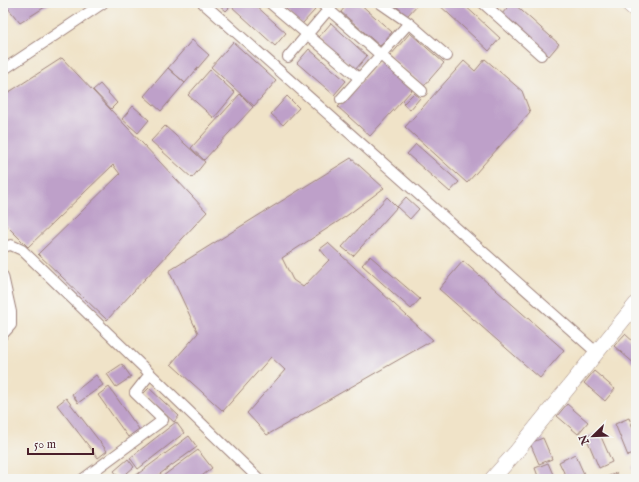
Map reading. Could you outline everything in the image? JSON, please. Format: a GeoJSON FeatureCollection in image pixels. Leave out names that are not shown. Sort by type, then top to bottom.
{"type":"FeatureCollection","features":[{"type":"Feature","properties":{"kind":"highway"},"geometry":{"type":"LineString","coordinates":[[629,3],[636,9]]}},
{"type":"Feature","properties":{"kind":"main road"},"geometry":{"type":"LineString","coordinates":[[492,479],[516,452],[636,304]]}},
{"type":"Feature","properties":{"kind":"street"},"geometry":{"type":"LineString","coordinates":[[3,70],[104,3]]}},
{"type":"Feature","properties":{"kind":"street"},"geometry":{"type":"LineString","coordinates":[[203,3],[596,352]]}},
{"type":"Feature","properties":{"kind":"street"},"geometry":{"type":"LineString","coordinates":[[270,3],[360,79]]}},
{"type":"Feature","properties":{"kind":"street"},"geometry":{"type":"LineString","coordinates":[[380,3],[409,24],[447,56]]}},
{"type":"Feature","properties":{"kind":"street"},"geometry":{"type":"LineString","coordinates":[[483,3],[541,55]]}},
{"type":"Feature","properties":{"kind":"street"},"geometry":{"type":"LineString","coordinates":[[288,58],[308,34],[328,5],[422,91]]}},
{"type":"Feature","properties":{"kind":"street"},"geometry":{"type":"LineString","coordinates":[[341,99],[409,24]]}},
{"type":"Feature","properties":{"kind":"street"},"geometry":{"type":"LineString","coordinates":[[3,247],[11,245],[22,250],[259,479]]}},
{"type":"Feature","properties":{"kind":"street"},"geometry":{"type":"LineString","coordinates":[[3,276],[11,312],[11,325],[3,334]]}},
{"type":"Feature","properties":{"kind":"street"},"geometry":{"type":"LineString","coordinates":[[83,479],[163,420],[135,393],[150,374]]}},
{"type":"Feature","properties":{"kind":"street"},"geometry":{"type":"LineString","coordinates":[[95,470],[102,479]]}},
{"type":"Feature","properties":{"kind":"building"},"geometry":{"type":"Polygon","coordinates":[[[4,3],[51,3],[20,23],[4,3]]]}},
{"type":"Feature","properties":{"kind":"building"},"geometry":{"type":"Polygon","coordinates":[[[217,3],[253,3],[286,33],[275,46],[231,6],[226,11],[217,3]]]}},
{"type":"Feature","properties":{"kind":"building"},"geometry":{"type":"Polygon","coordinates":[[[279,3],[307,3],[315,10],[302,24],[279,3]]]}},
{"type":"Feature","properties":{"kind":"building"},"geometry":{"type":"Polygon","coordinates":[[[348,3],[359,3],[392,32],[380,46],[341,12],[348,3]]]}},
{"type":"Feature","properties":{"kind":"building"},"geometry":{"type":"Polygon","coordinates":[[[393,3],[419,3],[407,16],[393,3]]]}},
{"type":"Feature","properties":{"kind":"building"},"geometry":{"type":"Polygon","coordinates":[[[437,3],[462,3],[500,38],[489,51],[437,3]]]}},
{"type":"Feature","properties":{"kind":"building"},"geometry":{"type":"Polygon","coordinates":[[[490,3],[502,3],[496,9],[490,3]]]}},
{"type":"Feature","properties":{"kind":"building"},"geometry":{"type":"Polygon","coordinates":[[[511,3],[513,3],[559,44],[549,56],[502,14],[511,3]]]}},
{"type":"Feature","properties":{"kind":"building"},"geometry":{"type":"Polygon","coordinates":[[[331,23],[367,56],[355,70],[319,37],[331,23]]]}},
{"type":"Feature","properties":{"kind":"building"},"geometry":{"type":"Polygon","coordinates":[[[410,33],[444,63],[424,86],[390,56],[410,33]]]}},
{"type":"Feature","properties":{"kind":"building"},"geometry":{"type":"Polygon","coordinates":[[[192,40],[209,55],[185,83],[168,68],[192,40]]]}},
{"type":"Feature","properties":{"kind":"building"},"geometry":{"type":"Polygon","coordinates":[[[233,42],[276,81],[254,106],[211,67],[233,42]]]}},
{"type":"Feature","properties":{"kind":"building"},"geometry":{"type":"Polygon","coordinates":[[[309,49],[346,81],[334,95],[297,63],[309,49]]]}},
{"type":"Feature","properties":{"kind":"building"},"geometry":{"type":"Polygon","coordinates":[[[62,58],[207,212],[107,320],[38,254],[120,174],[113,165],[28,247],[3,222],[3,96],[62,58]]]}},
{"type":"Feature","properties":{"kind":"building"},"geometry":{"type":"Polygon","coordinates":[[[485,59],[522,91],[530,112],[467,183],[405,127],[464,61],[475,71],[485,59]]]}},
{"type":"Feature","properties":{"kind":"building"},"geometry":{"type":"Polygon","coordinates":[[[381,60],[412,90],[370,136],[338,107],[381,60]]]}},
{"type":"Feature","properties":{"kind":"building"},"geometry":{"type":"Polygon","coordinates":[[[168,68],[185,83],[161,111],[144,96],[168,68]]]}},
{"type":"Feature","properties":{"kind":"building"},"geometry":{"type":"Polygon","coordinates":[[[210,70],[235,93],[214,118],[188,95],[210,70]]]}},
{"type":"Feature","properties":{"kind":"building"},"geometry":{"type":"Polygon","coordinates":[[[100,84],[117,103],[111,109],[93,90],[100,84]]]}},
{"type":"Feature","properties":{"kind":"building"},"geometry":{"type":"Polygon","coordinates":[[[414,93],[420,98],[410,110],[403,104],[414,93]]]}},
{"type":"Feature","properties":{"kind":"building"},"geometry":{"type":"Polygon","coordinates":[[[240,94],[253,107],[204,160],[191,148],[240,94]]]}},
{"type":"Feature","properties":{"kind":"building"},"geometry":{"type":"Polygon","coordinates":[[[287,96],[299,108],[283,125],[271,114],[287,96]]]}},
{"type":"Feature","properties":{"kind":"building"},"geometry":{"type":"Polygon","coordinates":[[[133,106],[149,120],[138,133],[122,119],[133,106]]]}},
{"type":"Feature","properties":{"kind":"building"},"geometry":{"type":"Polygon","coordinates":[[[165,126],[205,162],[192,178],[151,141],[165,126]]]}},
{"type":"Feature","properties":{"kind":"building"},"geometry":{"type":"Polygon","coordinates":[[[416,144],[459,182],[450,192],[407,154],[416,144]]]}},
{"type":"Feature","properties":{"kind":"building"},"geometry":{"type":"Polygon","coordinates":[[[351,158],[384,188],[345,217],[282,258],[293,280],[303,287],[329,260],[320,249],[328,243],[433,340],[267,435],[247,413],[285,370],[271,357],[223,411],[171,364],[198,333],[169,271],[351,158]]]}},
{"type":"Feature","properties":{"kind":"building"},"geometry":{"type":"Polygon","coordinates":[[[387,197],[397,207],[353,256],[342,247],[387,197]]]}},
{"type":"Feature","properties":{"kind":"building"},"geometry":{"type":"Polygon","coordinates":[[[406,197],[419,209],[410,219],[397,207],[406,197]]]}},
{"type":"Feature","properties":{"kind":"building"},"geometry":{"type":"Polygon","coordinates":[[[370,256],[420,299],[411,309],[362,265],[370,256]]]}},
{"type":"Feature","properties":{"kind":"building"},"geometry":{"type":"Polygon","coordinates":[[[463,261],[564,350],[540,378],[439,289],[463,261]]]}},
{"type":"Feature","properties":{"kind":"building"},"geometry":{"type":"Polygon","coordinates":[[[625,334],[636,344],[636,365],[614,346],[625,334]]]}},
{"type":"Feature","properties":{"kind":"building"},"geometry":{"type":"Polygon","coordinates":[[[122,364],[131,377],[116,387],[107,374],[122,364]]]}},
{"type":"Feature","properties":{"kind":"building"},"geometry":{"type":"Polygon","coordinates":[[[594,371],[615,389],[605,401],[584,383],[594,371]]]}},
{"type":"Feature","properties":{"kind":"building"},"geometry":{"type":"Polygon","coordinates":[[[96,375],[103,385],[78,403],[72,394],[96,375]]]}},
{"type":"Feature","properties":{"kind":"building"},"geometry":{"type":"Polygon","coordinates":[[[109,387],[139,429],[128,437],[98,395],[109,387]]]}},
{"type":"Feature","properties":{"kind":"building"},"geometry":{"type":"Polygon","coordinates":[[[149,388],[179,416],[174,422],[143,394],[149,388]]]}},
{"type":"Feature","properties":{"kind":"building"},"geometry":{"type":"Polygon","coordinates":[[[66,398],[107,451],[98,458],[57,405],[66,398]]]}},
{"type":"Feature","properties":{"kind":"building"},"geometry":{"type":"Polygon","coordinates":[[[567,404],[588,422],[578,434],[557,416],[567,404]]]}},
{"type":"Feature","properties":{"kind":"building"},"geometry":{"type":"Polygon","coordinates":[[[629,418],[636,435],[636,453],[628,456],[615,424],[629,418]]]}},
{"type":"Feature","properties":{"kind":"building"},"geometry":{"type":"Polygon","coordinates":[[[176,422],[184,433],[138,469],[130,458],[176,422]]]}},
{"type":"Feature","properties":{"kind":"building"},"geometry":{"type":"Polygon","coordinates":[[[599,432],[612,462],[599,468],[586,437],[599,432]]]}},
{"type":"Feature","properties":{"kind":"building"},"geometry":{"type":"Polygon","coordinates":[[[189,436],[197,447],[153,479],[131,479],[189,436]]]}},
{"type":"Feature","properties":{"kind":"building"},"geometry":{"type":"Polygon","coordinates":[[[543,438],[552,459],[539,464],[530,443],[543,438]]]}},
{"type":"Feature","properties":{"kind":"building"},"geometry":{"type":"Polygon","coordinates":[[[198,450],[212,468],[198,479],[159,479],[198,450]]]}},
{"type":"Feature","properties":{"kind":"building"},"geometry":{"type":"Polygon","coordinates":[[[575,454],[584,474],[573,479],[567,479],[559,462],[575,454]]]}},
{"type":"Feature","properties":{"kind":"building"},"geometry":{"type":"Polygon","coordinates":[[[128,459],[134,467],[120,479],[114,471],[128,459]]]}},
{"type":"Feature","properties":{"kind":"building"},"geometry":{"type":"Polygon","coordinates":[[[548,463],[555,479],[539,479],[535,468],[548,463]]]}},
{"type":"Feature","properties":{"kind":"building"},"geometry":{"type":"Polygon","coordinates":[[[636,465],[636,477],[632,467],[636,465]]]}},
{"type":"Feature","properties":{"kind":"building"},"geometry":{"type":"Polygon","coordinates":[[[616,473],[619,479],[602,479],[616,473]]]}}]}
